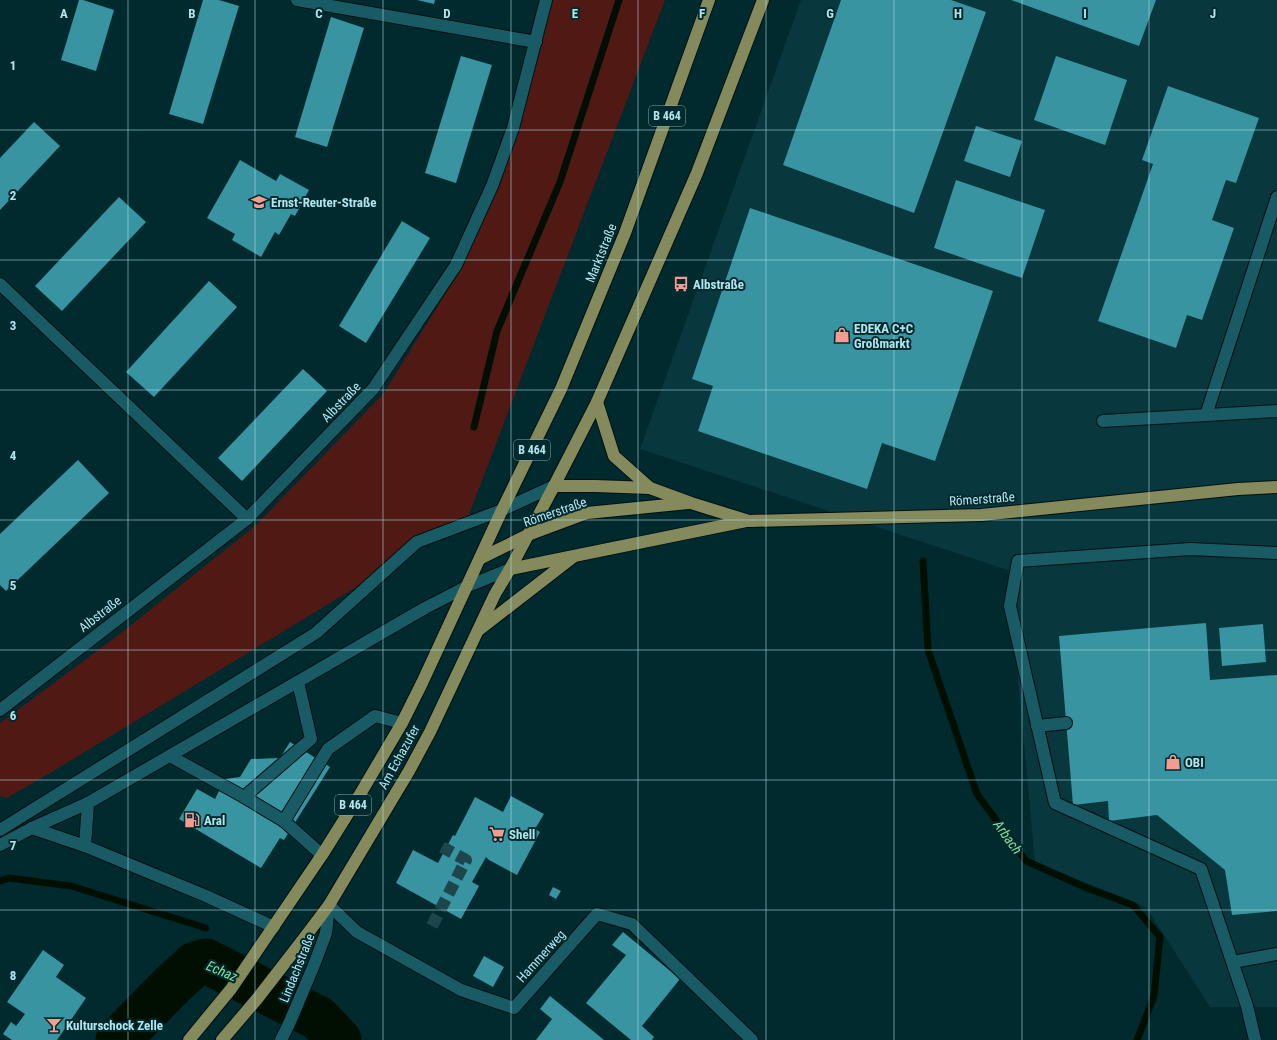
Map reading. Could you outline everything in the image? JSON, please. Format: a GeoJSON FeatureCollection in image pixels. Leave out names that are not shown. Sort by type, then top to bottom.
{"type":"FeatureCollection","features":[{"type":"Feature","properties":{"kind":"main road","name":"Marktstraße"},"geometry":{"type":"LineString","coordinates":[[502,510],[561,389],[625,233],[710,0]]}},
{"type":"Feature","properties":{"kind":"main road","name":"B 464"},"geometry":{"type":"LineString","coordinates":[[554,486],[597,402],[698,173],[763,0]]}},
{"type":"Feature","properties":{"kind":"main road"},"geometry":{"type":"LineString","coordinates":[[597,402],[614,456],[650,488]]}},
{"type":"Feature","properties":{"kind":"main road","name":"Am Echazufer"},"geometry":{"type":"LineString","coordinates":[[222,1040],[257,999],[328,904],[409,771],[430,732],[495,594],[554,486]]}},
{"type":"Feature","properties":{"kind":"main road","name":"Römerstraße"},"geometry":{"type":"LineString","coordinates":[[554,486],[650,488],[691,503],[749,521],[981,515],[1231,490],[1277,487]]}},
{"type":"Feature","properties":{"kind":"main road","name":"Römerstraße"},"geometry":{"type":"LineString","coordinates":[[481,558],[528,535],[587,513],[691,503]]}},
{"type":"Feature","properties":{"kind":"main road","name":"Am Echazufer"},"geometry":{"type":"LineString","coordinates":[[189,1040],[231,989],[257,952],[322,855],[359,796],[402,722],[422,683],[502,510]]}},
{"type":"Feature","properties":{"kind":"main road"},"geometry":{"type":"LineString","coordinates":[[510,569],[749,521]]}},
{"type":"Feature","properties":{"kind":"main road"},"geometry":{"type":"LineString","coordinates":[[478,631],[577,555]]}},
{"type":"Feature","properties":{"kind":"street"},"geometry":{"type":"LineString","coordinates":[[297,0],[536,42]]}},
{"type":"Feature","properties":{"kind":"street","name":"Albstraße"},"geometry":{"type":"LineString","coordinates":[[0,710],[247,519],[373,389],[456,265],[492,186],[513,128],[546,0]]}},
{"type":"Feature","properties":{"kind":"street"},"geometry":{"type":"LineString","coordinates":[[1206,415],[1277,197]]}},
{"type":"Feature","properties":{"kind":"street"},"geometry":{"type":"LineString","coordinates":[[0,284],[247,519]]}},
{"type":"Feature","properties":{"kind":"street"},"geometry":{"type":"LineString","coordinates":[[1103,421],[1277,411]]}},
{"type":"Feature","properties":{"kind":"street"},"geometry":{"type":"LineString","coordinates":[[0,830],[316,633],[417,542],[502,510],[554,486]]}},
{"type":"Feature","properties":{"kind":"street"},"geometry":{"type":"LineString","coordinates":[[1256,1040],[1233,962],[1201,869],[1055,803],[1010,606],[1018,561],[1190,549],[1277,553]]}},
{"type":"Feature","properties":{"kind":"street"},"geometry":{"type":"LineString","coordinates":[[0,844],[88,803],[425,608],[468,586],[510,569]]}},
{"type":"Feature","properties":{"kind":"street"},"geometry":{"type":"LineString","coordinates":[[244,797],[311,739],[298,682]]}},
{"type":"Feature","properties":{"kind":"street"},"geometry":{"type":"LineString","coordinates":[[284,821],[328,749],[375,716],[402,722]]}},
{"type":"Feature","properties":{"kind":"street"},"geometry":{"type":"LineString","coordinates":[[1037,726],[1066,723]]}},
{"type":"Feature","properties":{"kind":"street"},"geometry":{"type":"LineString","coordinates":[[170,756],[284,821],[322,855]]}},
{"type":"Feature","properties":{"kind":"street"},"geometry":{"type":"LineString","coordinates":[[85,846],[88,803]]}},
{"type":"Feature","properties":{"kind":"street"},"geometry":{"type":"LineString","coordinates":[[32,828],[85,846],[206,896],[274,927]]}},
{"type":"Feature","properties":{"kind":"street","name":"Lindachstraße"},"geometry":{"type":"LineString","coordinates":[[281,1040],[314,966],[326,933],[328,904]]}},
{"type":"Feature","properties":{"kind":"street","name":"Hammerweg"},"geometry":{"type":"LineString","coordinates":[[328,904],[357,932],[461,990],[514,1008],[597,914],[632,924],[752,1040]]}},
{"type":"Feature","properties":{"kind":"street"},"geometry":{"type":"LineString","coordinates":[[1233,962],[1277,954]]}},
{"type":"Feature","properties":{"kind":"shaded area"},"geometry":{"type":"Polygon","coordinates":[[[547,0],[665,0],[467,520],[55,770],[7,798],[0,796],[0,723],[117,636],[255,526],[384,393],[463,265],[517,119],[547,0]]]}},
{"type":"Feature","properties":{"kind":"shaded area"},"geometry":{"type":"Polygon","coordinates":[[[801,0],[1277,0],[1277,1007],[1210,1007],[1146,907],[1035,862],[1008,570],[640,449],[801,0]]]}},
{"type":"Feature","properties":{"kind":"shaded area"},"geometry":{"type":"Polygon","coordinates":[[[321,1012],[334,1030],[344,1040],[326,1036],[313,1023],[321,1012]]]}},
{"type":"Feature","properties":{"kind":"building"},"geometry":{"type":"Polygon","coordinates":[[[79,0],[114,10],[96,71],[61,60],[79,0]]]}},
{"type":"Feature","properties":{"kind":"building"},"geometry":{"type":"Polygon","coordinates":[[[203,0],[219,0],[239,6],[203,124],[169,114],[203,0]]]}},
{"type":"Feature","properties":{"kind":"building"},"geometry":{"type":"Polygon","coordinates":[[[417,0],[435,0],[434,4],[417,0]]]}},
{"type":"Feature","properties":{"kind":"building"},"geometry":{"type":"Polygon","coordinates":[[[841,0],[951,0],[986,12],[914,213],[783,165],[841,0]]]}},
{"type":"Feature","properties":{"kind":"building"},"geometry":{"type":"Polygon","coordinates":[[[1011,0],[1156,0],[1139,46],[1011,0]]]}},
{"type":"Feature","properties":{"kind":"building"},"geometry":{"type":"Polygon","coordinates":[[[331,17],[364,28],[327,147],[295,137],[331,17]]]}},
{"type":"Feature","properties":{"kind":"building"},"geometry":{"type":"Polygon","coordinates":[[[461,56],[492,65],[456,183],[425,173],[461,56]]]}},
{"type":"Feature","properties":{"kind":"building"},"geometry":{"type":"Polygon","coordinates":[[[1056,56],[1127,80],[1105,145],[1034,120],[1056,56]]]}},
{"type":"Feature","properties":{"kind":"building"},"geometry":{"type":"Polygon","coordinates":[[[1168,86],[1259,118],[1236,183],[1226,180],[1212,220],[1234,228],[1202,320],[1187,315],[1176,348],[1098,321],[1153,164],[1142,160],[1168,86]]]}},
{"type":"Feature","properties":{"kind":"building"},"geometry":{"type":"Polygon","coordinates":[[[34,122],[60,146],[0,210],[0,158],[34,122]]]}},
{"type":"Feature","properties":{"kind":"building"},"geometry":{"type":"Polygon","coordinates":[[[976,126],[1022,141],[1010,177],[964,161],[976,126]]]}},
{"type":"Feature","properties":{"kind":"building","name":"Ernst-Reuter-Straße"},"geometry":{"type":"Polygon","coordinates":[[[240,160],[276,181],[280,174],[309,190],[295,216],[291,214],[279,235],[275,232],[261,257],[232,240],[235,234],[207,218],[240,160]]]}},
{"type":"Feature","properties":{"kind":"building"},"geometry":{"type":"Polygon","coordinates":[[[956,180],[1045,210],[1022,278],[934,248],[956,180]]]}},
{"type":"Feature","properties":{"kind":"building"},"geometry":{"type":"Polygon","coordinates":[[[119,197],[146,222],[62,311],[35,286],[119,197]]]}},
{"type":"Feature","properties":{"kind":"building","name":"EDEKA C+C Großmarkt"},"geometry":{"type":"Polygon","coordinates":[[[750,208],[993,291],[935,461],[882,443],[867,489],[698,431],[713,386],[692,379],[750,208]]]}},
{"type":"Feature","properties":{"kind":"building"},"geometry":{"type":"Polygon","coordinates":[[[402,221],[430,238],[366,343],[339,326],[402,221]]]}},
{"type":"Feature","properties":{"kind":"building"},"geometry":{"type":"Polygon","coordinates":[[[209,281],[237,307],[154,397],[126,372],[209,281]]]}},
{"type":"Feature","properties":{"kind":"building"},"geometry":{"type":"Polygon","coordinates":[[[303,369],[327,391],[242,481],[218,458],[303,369]]]}},
{"type":"Feature","properties":{"kind":"building"},"geometry":{"type":"Polygon","coordinates":[[[78,460],[109,493],[6,591],[0,585],[0,534],[78,460]]]}},
{"type":"Feature","properties":{"kind":"building","name":"OBI"},"geometry":{"type":"Polygon","coordinates":[[[1206,623],[1210,680],[1277,675],[1277,911],[1232,915],[1225,870],[1157,815],[1109,821],[1108,801],[1073,805],[1059,636],[1206,623]]]}},
{"type":"Feature","properties":{"kind":"building"},"geometry":{"type":"Polygon","coordinates":[[[1263,624],[1266,662],[1222,666],[1219,628],[1263,624]]]}},
{"type":"Feature","properties":{"kind":"building"},"geometry":{"type":"Polygon","coordinates":[[[290,742],[330,767],[284,840],[280,838],[261,868],[179,819],[197,789],[215,799],[225,779],[240,777],[251,759],[280,758],[290,742]]]}},
{"type":"Feature","properties":{"kind":"building"},"geometry":{"type":"Polygon","coordinates":[[[511,796],[544,814],[535,829],[540,832],[517,875],[486,857],[472,882],[479,886],[461,919],[396,883],[413,850],[438,863],[453,835],[455,836],[475,797],[503,812],[511,796]]]}},
{"type":"Feature","properties":{"kind":"building"},"geometry":{"type":"Polygon","coordinates":[[[553,887],[561,891],[556,899],[549,895],[553,887]]]}},
{"type":"Feature","properties":{"kind":"building"},"geometry":{"type":"Polygon","coordinates":[[[623,932],[680,979],[642,1026],[654,1037],[652,1040],[631,1040],[586,1003],[626,955],[612,945],[623,932]]]}},
{"type":"Feature","properties":{"kind":"building"},"geometry":{"type":"Polygon","coordinates":[[[43,950],[64,965],[56,977],[86,998],[57,1040],[12,1040],[3,1034],[11,1022],[16,1026],[25,1014],[7,1002],[43,950]]]}},
{"type":"Feature","properties":{"kind":"building"},"geometry":{"type":"Polygon","coordinates":[[[484,956],[504,967],[493,987],[473,976],[484,956]]]}},
{"type":"Feature","properties":{"kind":"building"},"geometry":{"type":"Polygon","coordinates":[[[550,996],[604,1040],[536,1040],[552,1019],[540,1009],[550,996]]]}},
{"type":"Feature","properties":{"kind":"waterway"},"geometry":{"type":"LineString","coordinates":[[474,427],[497,331],[560,182],[619,0]]}},
{"type":"Feature","properties":{"kind":"waterway","name":"Arbach"},"geometry":{"type":"LineString","coordinates":[[923,561],[928,650],[977,794],[1026,861],[1087,888],[1133,905],[1160,937],[1154,996],[1137,1040]]}},
{"type":"Feature","properties":{"kind":"waterway"},"geometry":{"type":"LineString","coordinates":[[0,881],[9,878],[71,886],[206,928]]}},
{"type":"Feature","properties":{"kind":"waterway","name":"Echaz"},"geometry":{"type":"LineString","coordinates":[[118,1040],[172,985],[195,964],[206,961],[318,1018],[339,1040]]}},
{"type":"Feature","properties":{"kind":"tunnel"},"geometry":{"type":"LineString","coordinates":[[432,926],[466,860],[442,847]]}},
{"type":"Feature","properties":{"kind":"place","name":"Ernst-Reuter-Straße"},"geometry":{"type":"Point","coordinates":[259,202]}},
{"type":"Feature","properties":{"kind":"place","name":"Albstraße"},"geometry":{"type":"Point","coordinates":[681,284]}},
{"type":"Feature","properties":{"kind":"place","name":"EDEKA C+C Großmarkt"},"geometry":{"type":"Point","coordinates":[842,335]}},
{"type":"Feature","properties":{"kind":"place","name":"OBI"},"geometry":{"type":"Point","coordinates":[1173,762]}},
{"type":"Feature","properties":{"kind":"place","name":"Aral"},"geometry":{"type":"Point","coordinates":[192,820]}},
{"type":"Feature","properties":{"kind":"place","name":"Shell"},"geometry":{"type":"Point","coordinates":[497,834]}},
{"type":"Feature","properties":{"kind":"place","name":"Kulturschock Zelle"},"geometry":{"type":"Point","coordinates":[54,1025]}}]}
